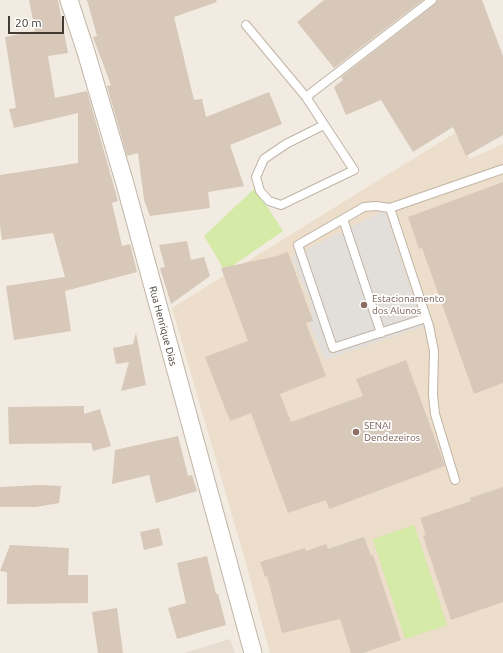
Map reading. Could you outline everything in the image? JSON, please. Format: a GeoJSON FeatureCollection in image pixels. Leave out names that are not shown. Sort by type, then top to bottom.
{"type":"FeatureCollection","features":[{"type":"Feature","properties":{"kind":"street","name":"Rua Henrique Dias"},"geometry":{"type":"LineString","coordinates":[[69,0],[125,184],[253,653]]}},
{"type":"Feature","properties":{"kind":"lane"},"geometry":{"type":"LineString","coordinates":[[306,97],[432,0]]}},
{"type":"Feature","properties":{"kind":"lane"},"geometry":{"type":"LineString","coordinates":[[246,25],[306,97],[354,170],[281,205],[269,201],[260,191],[256,177],[264,159],[286,144],[324,125]]}},
{"type":"Feature","properties":{"kind":"lane"},"geometry":{"type":"LineString","coordinates":[[426,318],[333,348],[298,245],[364,207],[376,206],[390,208],[503,169]]}},
{"type":"Feature","properties":{"kind":"lane"},"geometry":{"type":"LineString","coordinates":[[390,208],[426,318],[434,351],[433,395],[435,414],[455,480]]}},
{"type":"Feature","properties":{"kind":"lane"},"geometry":{"type":"LineString","coordinates":[[343,219],[381,333]]}},
{"type":"Feature","properties":{"kind":"shaded area","name":"SENAI Dendezeiros"},"geometry":{"type":"Polygon","coordinates":[[[455,133],[470,159],[503,144],[503,653],[270,653],[247,567],[172,308],[455,133]]]}},
{"type":"Feature","properties":{"kind":"shaded area"},"geometry":{"type":"Polygon","coordinates":[[[385,210],[423,327],[325,360],[310,326],[311,303],[291,257],[385,210]]]}},
{"type":"Feature","properties":{"kind":"shaded area"},"geometry":{"type":"Polygon","coordinates":[[[230,639],[235,653],[184,653],[230,639]]]}},
{"type":"Feature","properties":{"kind":"green space"},"geometry":{"type":"Polygon","coordinates":[[[255,188],[283,231],[225,271],[204,236],[255,188]]]}},
{"type":"Feature","properties":{"kind":"green space"},"geometry":{"type":"Polygon","coordinates":[[[414,525],[447,625],[405,639],[373,539],[414,525]]]}},
{"type":"Feature","properties":{"kind":"building"},"geometry":{"type":"Polygon","coordinates":[[[29,0],[58,0],[68,53],[48,56],[55,98],[87,91],[118,201],[112,203],[122,246],[130,244],[137,272],[65,291],[71,331],[14,340],[6,286],[65,277],[53,233],[2,240],[0,225],[0,175],[78,163],[78,113],[14,128],[9,109],[16,108],[5,37],[35,31],[29,0]]]}},
{"type":"Feature","properties":{"kind":"building"},"geometry":{"type":"Polygon","coordinates":[[[87,0],[216,0],[217,2],[174,17],[194,100],[202,99],[206,117],[269,92],[282,124],[230,145],[244,186],[208,192],[210,208],[150,216],[144,200],[138,153],[127,156],[107,86],[111,85],[93,37],[97,36],[87,0]]]}},
{"type":"Feature","properties":{"kind":"building"},"geometry":{"type":"Polygon","coordinates":[[[324,0],[423,0],[334,68],[297,22],[324,0]]]}},
{"type":"Feature","properties":{"kind":"building"},"geometry":{"type":"Polygon","coordinates":[[[437,0],[482,0],[503,56],[503,135],[466,156],[453,127],[413,152],[381,100],[346,115],[334,87],[343,80],[341,77],[435,4],[437,0]]]}},
{"type":"Feature","properties":{"kind":"building"},"geometry":{"type":"Polygon","coordinates":[[[503,182],[503,383],[474,394],[422,248],[419,249],[408,217],[503,182]]]}},
{"type":"Feature","properties":{"kind":"building"},"geometry":{"type":"Polygon","coordinates":[[[187,241],[191,260],[204,257],[210,276],[171,304],[160,268],[165,267],[159,245],[187,241]]]}},
{"type":"Feature","properties":{"kind":"building"},"geometry":{"type":"Polygon","coordinates":[[[288,252],[313,321],[306,323],[326,376],[280,394],[291,422],[363,396],[356,379],[406,360],[445,466],[329,509],[326,500],[288,513],[251,413],[230,421],[205,357],[248,341],[221,268],[277,256],[288,252]]]}},
{"type":"Feature","properties":{"kind":"building"},"geometry":{"type":"Polygon","coordinates":[[[136,333],[146,385],[121,391],[129,362],[116,364],[113,348],[133,344],[136,333]]]}},
{"type":"Feature","properties":{"kind":"building"},"geometry":{"type":"Polygon","coordinates":[[[84,406],[84,414],[100,409],[111,446],[93,451],[91,443],[9,444],[8,407],[84,406]]]}},
{"type":"Feature","properties":{"kind":"building"},"geometry":{"type":"Polygon","coordinates":[[[178,436],[188,476],[192,475],[197,491],[156,503],[149,475],[112,484],[115,450],[178,436]]]}},
{"type":"Feature","properties":{"kind":"building"},"geometry":{"type":"Polygon","coordinates":[[[40,485],[61,486],[59,503],[36,507],[0,507],[0,487],[40,485]]]}},
{"type":"Feature","properties":{"kind":"building"},"geometry":{"type":"Polygon","coordinates":[[[503,487],[503,602],[451,620],[423,536],[426,535],[420,518],[471,501],[470,498],[503,487]]]}},
{"type":"Feature","properties":{"kind":"building"},"geometry":{"type":"Polygon","coordinates":[[[159,528],[163,545],[144,550],[140,532],[159,528]]]}},
{"type":"Feature","properties":{"kind":"building"},"geometry":{"type":"Polygon","coordinates":[[[364,537],[371,556],[373,555],[401,640],[363,653],[351,653],[340,619],[282,633],[267,576],[265,577],[260,562],[305,548],[306,551],[326,544],[328,549],[364,537]]]}},
{"type":"Feature","properties":{"kind":"building"},"geometry":{"type":"Polygon","coordinates":[[[10,545],[69,548],[68,575],[88,575],[88,603],[7,604],[7,572],[0,571],[10,545]]]}},
{"type":"Feature","properties":{"kind":"building"},"geometry":{"type":"Polygon","coordinates":[[[207,556],[216,594],[218,594],[226,625],[177,639],[168,608],[186,603],[177,563],[207,556]]]}},
{"type":"Feature","properties":{"kind":"building"},"geometry":{"type":"Polygon","coordinates":[[[117,608],[123,653],[98,653],[92,612],[117,608]]]}},
{"type":"Feature","properties":{"kind":"place","name":"Estacionamento dos Alunos"},"geometry":{"type":"Point","coordinates":[364,305]}},
{"type":"Feature","properties":{"kind":"place","name":"SENAI Dendezeiros"},"geometry":{"type":"Point","coordinates":[356,432]}}]}
